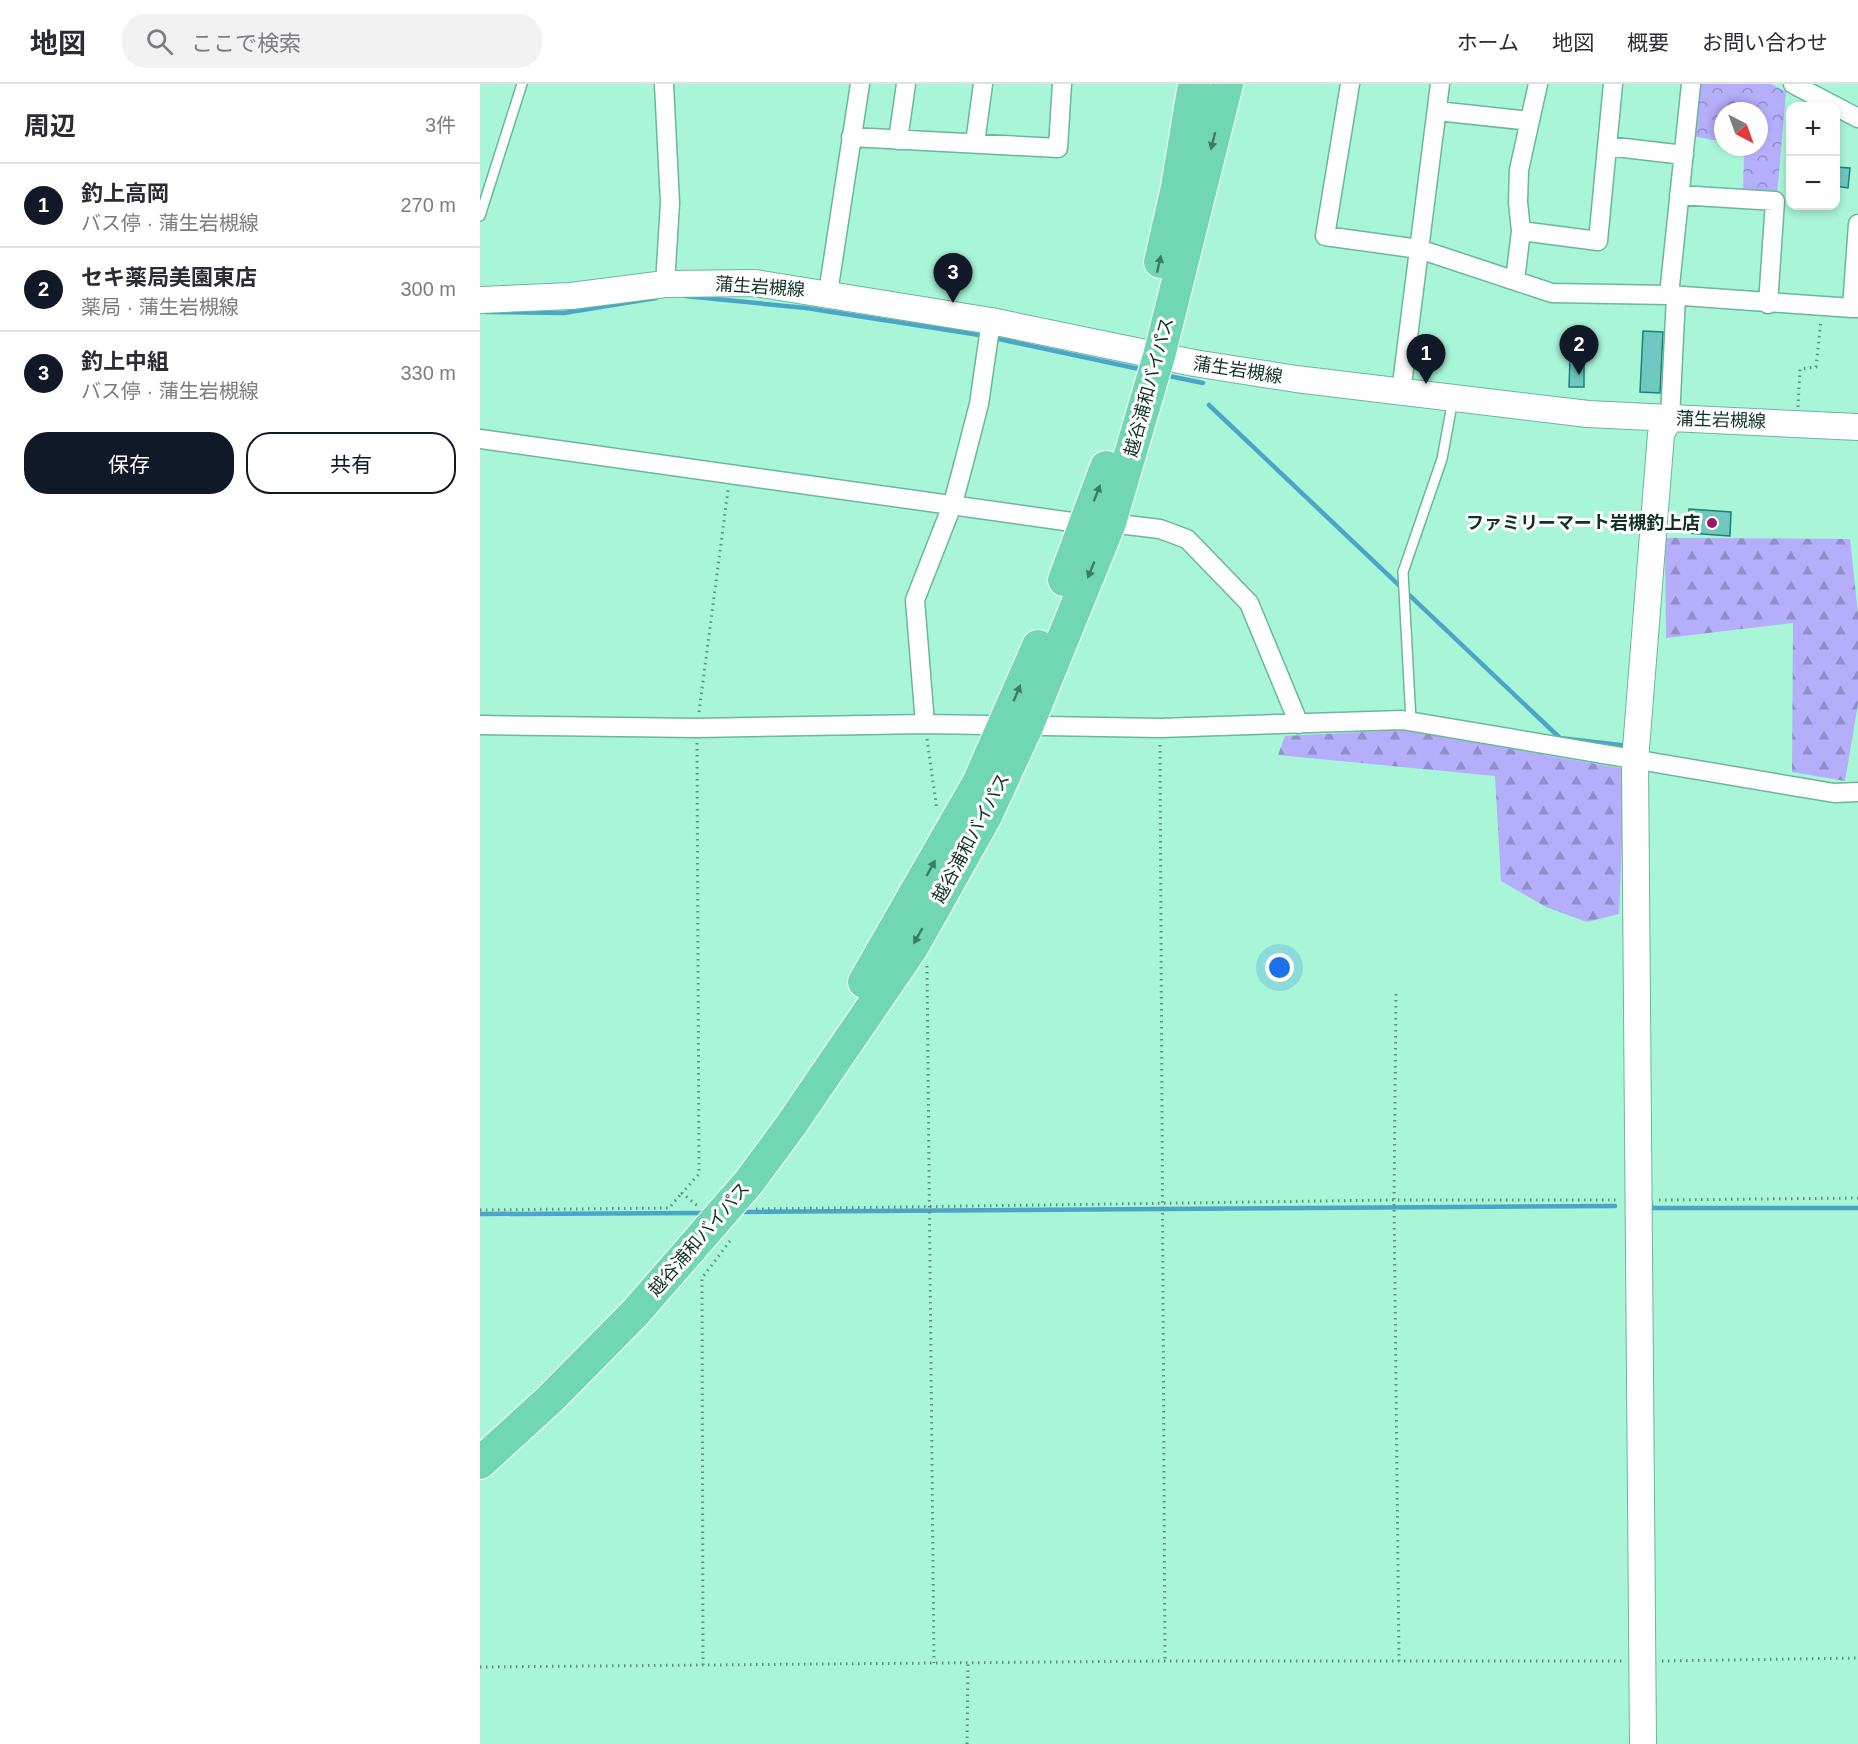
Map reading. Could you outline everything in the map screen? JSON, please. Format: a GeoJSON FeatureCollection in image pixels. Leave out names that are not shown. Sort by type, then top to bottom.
{"type":"FeatureCollection","features":[{"type":"Feature","properties":{"kind":"highway","name":"越谷浦和バイパス"},"geometry":{"type":"LineString","coordinates":[[1148,354],[1194,84]]}},
{"type":"Feature","properties":{"kind":"highway","name":"越谷浦和バイパス"},"geometry":{"type":"LineString","coordinates":[[480,1463],[549,1400],[635,1313],[699,1208],[749,1182],[791,1125],[912,948],[985,818],[1046,627],[1098,524],[1105,470],[1148,354],[1227,84]]}},
{"type":"Feature","properties":{"kind":"highway","name":"越谷浦和バイパス"},"geometry":{"type":"LineString","coordinates":[[480,1438],[578,1345],[645,1274],[773,1119],[841,1020],[883,952],[978,783],[1015,727]]}},
{"type":"Feature","properties":{"kind":"main road","name":"蒲生岩槻線"},"geometry":{"type":"LineString","coordinates":[[480,300],[571,296],[665,284],[755,283],[991,321],[1148,354],[1260,374],[1588,414],[1858,427]]}},
{"type":"Feature","properties":{"kind":"main road"},"geometry":{"type":"LineString","coordinates":[[1643,1744],[1635,761],[1662,434],[1670,418]]}},
{"type":"Feature","properties":{"kind":"street"},"geometry":{"type":"LineString","coordinates":[[664,84],[670,203],[665,284]]}},
{"type":"Feature","properties":{"kind":"street"},"geometry":{"type":"LineString","coordinates":[[828,293],[860,84]]}},
{"type":"Feature","properties":{"kind":"street"},"geometry":{"type":"LineString","coordinates":[[898,140],[906,84]]}},
{"type":"Feature","properties":{"kind":"street"},"geometry":{"type":"LineString","coordinates":[[975,143],[983,84]]}},
{"type":"Feature","properties":{"kind":"street"},"geometry":{"type":"LineString","coordinates":[[851,137],[1058,148],[1062,84]]}},
{"type":"Feature","properties":{"kind":"street"},"geometry":{"type":"LineString","coordinates":[[1350,84],[1325,236],[1419,249],[1552,293],[1673,296],[1855,308],[1858,224]]}},
{"type":"Feature","properties":{"kind":"street"},"geometry":{"type":"LineString","coordinates":[[1401,392],[1440,84]]}},
{"type":"Feature","properties":{"kind":"street"},"geometry":{"type":"LineString","coordinates":[[1515,280],[1521,231],[1518,202],[1520,170],[1538,84]]}},
{"type":"Feature","properties":{"kind":"street"},"geometry":{"type":"LineString","coordinates":[[1521,231],[1598,241],[1613,84]]}},
{"type":"Feature","properties":{"kind":"street"},"geometry":{"type":"LineString","coordinates":[[1670,418],[1673,296],[1679,195],[1691,84]]}},
{"type":"Feature","properties":{"kind":"street"},"geometry":{"type":"LineString","coordinates":[[1793,84],[1858,118]]}},
{"type":"Feature","properties":{"kind":"street"},"geometry":{"type":"LineString","coordinates":[[1437,111],[1530,121]]}},
{"type":"Feature","properties":{"kind":"street"},"geometry":{"type":"LineString","coordinates":[[1607,146],[1684,155]]}},
{"type":"Feature","properties":{"kind":"street"},"geometry":{"type":"LineString","coordinates":[[1679,195],[1775,201],[1768,304]]}},
{"type":"Feature","properties":{"kind":"street"},"geometry":{"type":"LineString","coordinates":[[925,724],[915,600],[953,503],[979,404],[991,321]]}},
{"type":"Feature","properties":{"kind":"street"},"geometry":{"type":"LineString","coordinates":[[480,439],[1098,524],[1160,529],[1187,539],[1249,603],[1299,724]]}},
{"type":"Feature","properties":{"kind":"street"},"geometry":{"type":"LineString","coordinates":[[480,725],[697,728],[925,724],[1160,728],[1411,721],[1635,761],[1834,793],[1858,792]]}},
{"type":"Feature","properties":{"kind":"lane"},"geometry":{"type":"LineString","coordinates":[[480,216],[522,84]]}},
{"type":"Feature","properties":{"kind":"lane"},"geometry":{"type":"LineString","coordinates":[[1411,721],[1403,573],[1442,459],[1454,398]]}},
{"type":"Feature","properties":{"kind":"path"},"geometry":{"type":"LineString","coordinates":[[1796,423],[1800,369],[1816,367],[1823,306]]}},
{"type":"Feature","properties":{"kind":"path"},"geometry":{"type":"LineString","coordinates":[[699,1208],[697,728],[730,473]]}},
{"type":"Feature","properties":{"kind":"path"},"geometry":{"type":"LineString","coordinates":[[925,724],[937,814]]}},
{"type":"Feature","properties":{"kind":"path"},"geometry":{"type":"LineString","coordinates":[[1160,728],[1165,1661]]}},
{"type":"Feature","properties":{"kind":"path"},"geometry":{"type":"LineString","coordinates":[[912,948],[928,967],[934,1663]]}},
{"type":"Feature","properties":{"kind":"path"},"geometry":{"type":"LineString","coordinates":[[1396,994],[1394,1200],[1399,1661]]}},
{"type":"Feature","properties":{"kind":"path"},"geometry":{"type":"LineString","coordinates":[[751,1216],[757,1209],[1394,1200],[1858,1198]]}},
{"type":"Feature","properties":{"kind":"path"},"geometry":{"type":"LineString","coordinates":[[480,1210],[699,1208],[732,1238],[702,1278],[703,1665]]}},
{"type":"Feature","properties":{"kind":"path"},"geometry":{"type":"LineString","coordinates":[[480,1667],[1858,1658]]}},
{"type":"Feature","properties":{"kind":"path"},"geometry":{"type":"LineString","coordinates":[[967,1744],[968,1663]]}},
{"type":"Feature","properties":{"kind":"green space"},"geometry":{"type":"Polygon","coordinates":[[[1697,84],[1771,84],[1786,92],[1777,195],[1743,192],[1743,156],[1768,156],[1768,102],[1714,102],[1714,140],[1693,136],[1697,84]]]}},
{"type":"Feature","properties":{"kind":"green space"},"geometry":{"type":"Polygon","coordinates":[[[1665,538],[1850,539],[1858,614],[1858,704],[1845,781],[1792,772],[1793,623],[1666,638],[1665,538]]]}},
{"type":"Feature","properties":{"kind":"green space"},"geometry":{"type":"Polygon","coordinates":[[[1403,730],[1625,769],[1619,914],[1587,922],[1546,907],[1501,881],[1495,776],[1278,755],[1285,736],[1403,730]]]}},
{"type":"Feature","properties":{"kind":"building"},"geometry":{"type":"Polygon","coordinates":[[[1840,167],[1850,168],[1848,188],[1840,187],[1840,167]]]}},
{"type":"Feature","properties":{"kind":"building"},"geometry":{"type":"Polygon","coordinates":[[[1643,331],[1663,332],[1660,393],[1640,392],[1643,331]]]}},
{"type":"Feature","properties":{"kind":"building"},"geometry":{"type":"Polygon","coordinates":[[[1570,358],[1584,358],[1584,387],[1569,387],[1570,358]]]}},
{"type":"Feature","properties":{"kind":"building"},"geometry":{"type":"Polygon","coordinates":[[[1689,509],[1731,512],[1730,536],[1688,533],[1689,509]]]}},
{"type":"Feature","properties":{"kind":"waterway"},"geometry":{"type":"LineString","coordinates":[[685,296],[806,308],[986,336]]}},
{"type":"Feature","properties":{"kind":"waterway"},"geometry":{"type":"LineString","coordinates":[[486,312],[564,313],[656,298]]}},
{"type":"Feature","properties":{"kind":"waterway"},"geometry":{"type":"LineString","coordinates":[[994,338],[1144,370]]}},
{"type":"Feature","properties":{"kind":"waterway"},"geometry":{"type":"LineString","coordinates":[[1164,375],[1203,383]]}},
{"type":"Feature","properties":{"kind":"waterway"},"geometry":{"type":"LineString","coordinates":[[1209,405],[1560,738],[1629,746]]}},
{"type":"Feature","properties":{"kind":"waterway"},"geometry":{"type":"LineString","coordinates":[[1651,1204],[1651,1208],[1858,1208]]}},
{"type":"Feature","properties":{"kind":"waterway"},"geometry":{"type":"LineString","coordinates":[[739,1212],[1615,1206]]}},
{"type":"Feature","properties":{"kind":"waterway"},"geometry":{"type":"LineString","coordinates":[[480,1214],[706,1213]]}},
{"type":"Feature","properties":{"kind":"place","name":"釣上中組"},"geometry":{"type":"Point","coordinates":[953,303]}},
{"type":"Feature","properties":{"kind":"place","name":"セキ薬局美園東店"},"geometry":{"type":"Point","coordinates":[1579,375]}},
{"type":"Feature","properties":{"kind":"place","name":"釣上高岡"},"geometry":{"type":"Point","coordinates":[1426,384]}},
{"type":"Feature","properties":{"kind":"place","name":"ファミリーマート岩槻釣上店"},"geometry":{"type":"Point","coordinates":[1712,523]}}]}
